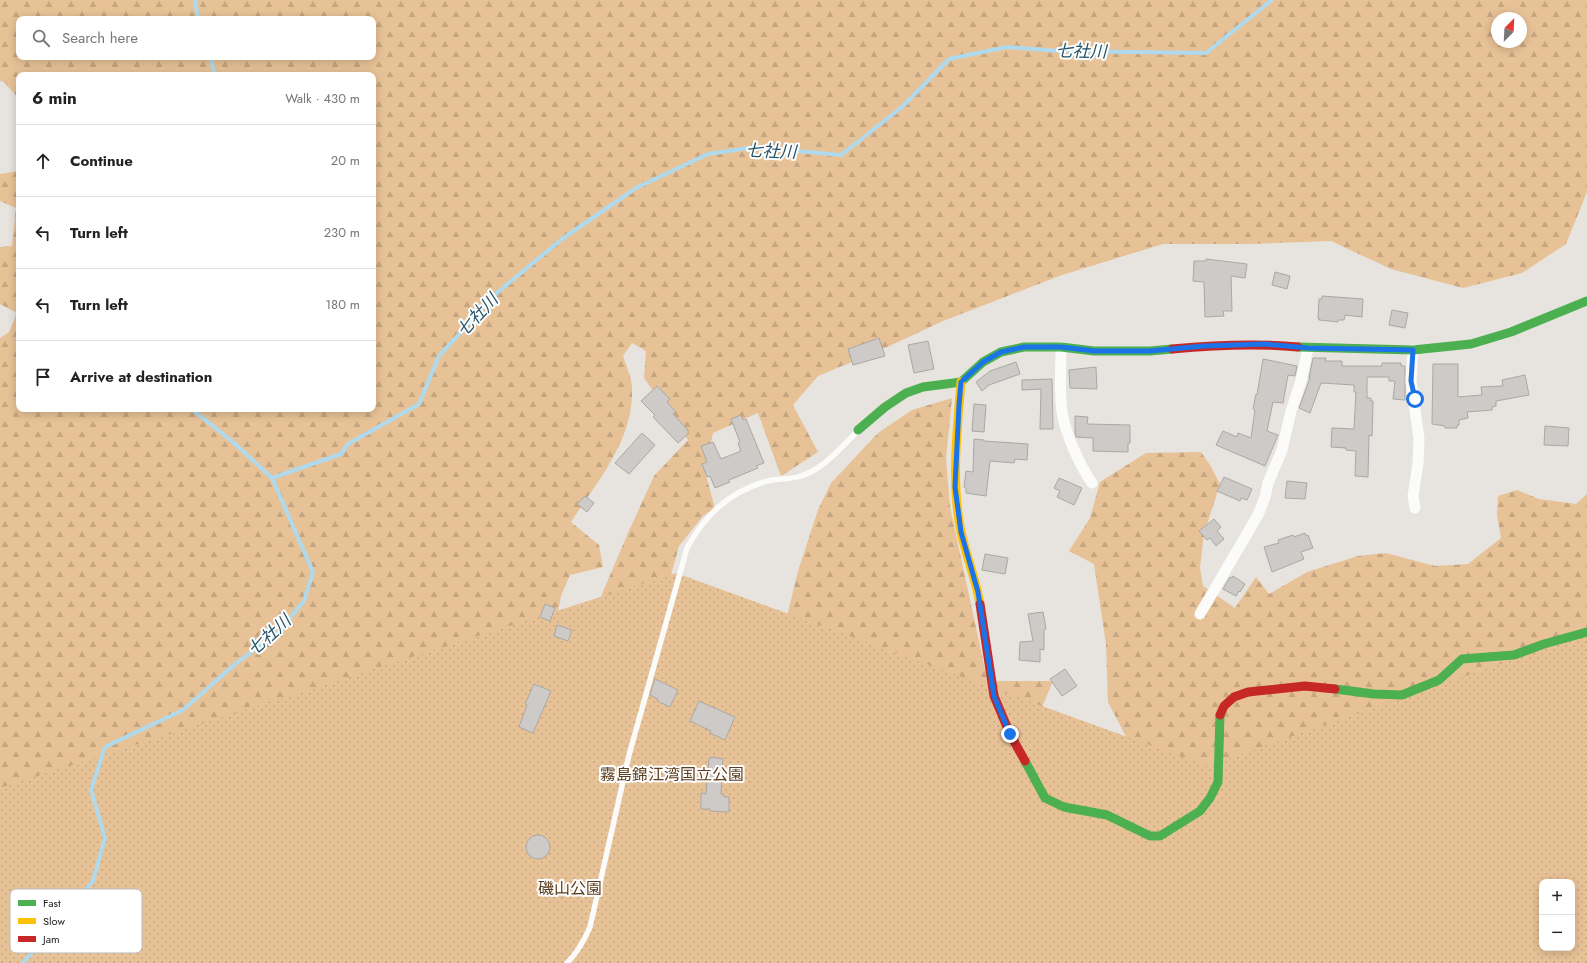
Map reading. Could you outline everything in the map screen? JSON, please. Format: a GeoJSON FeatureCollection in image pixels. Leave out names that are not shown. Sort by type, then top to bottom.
{"type":"FeatureCollection","features":[{"type":"Feature","properties":{"kind":"street"},"geometry":{"type":"LineString","coordinates":[[858,430],[885,407],[906,393],[923,387],[961,382],[983,362],[1001,352],[1024,347],[1061,347],[1094,351],[1150,351],[1204,346],[1264,344],[1308,348],[1413,350],[1471,344],[1511,332],[1587,301]]}},
{"type":"Feature","properties":{"kind":"street"},"geometry":{"type":"LineString","coordinates":[[1061,347],[1062,412],[1083,471],[1092,483]]}},
{"type":"Feature","properties":{"kind":"street"},"geometry":{"type":"LineString","coordinates":[[1200,614],[1258,515],[1265,497],[1268,483],[1282,450],[1291,411],[1301,381],[1308,348]]}},
{"type":"Feature","properties":{"kind":"street"},"geometry":{"type":"LineString","coordinates":[[1413,350],[1411,381],[1419,439],[1418,463],[1413,496],[1415,508]]}},
{"type":"Feature","properties":{"kind":"street"},"geometry":{"type":"LineString","coordinates":[[961,382],[955,487],[961,532],[978,592],[994,696],[1010,734],[1045,798],[1064,807],[1107,815],[1150,836],[1160,836],[1200,811],[1210,798],[1218,782],[1219,717],[1224,706],[1234,698],[1248,692],[1305,686],[1374,694],[1402,694],[1439,680],[1462,659],[1514,655],[1544,644],[1587,632]]}},
{"type":"Feature","properties":{"kind":"lane"},"geometry":{"type":"LineString","coordinates":[[567,963],[576,955],[584,942],[590,927],[629,755],[687,548],[697,530],[709,515],[736,493],[765,482],[801,476],[820,467],[858,430]]}},
{"type":"Feature","properties":{"kind":"green space"},"geometry":{"type":"Polygon","coordinates":[[[0,0],[1587,0],[1587,192],[1566,244],[1522,273],[1463,288],[1391,269],[1331,241],[1248,244],[1163,244],[1062,275],[943,321],[883,349],[818,376],[793,405],[818,452],[781,476],[758,413],[713,433],[705,472],[715,508],[703,516],[679,546],[666,593],[579,648],[654,476],[688,440],[644,378],[646,351],[632,343],[623,356],[632,384],[631,407],[627,425],[612,460],[571,522],[599,545],[603,567],[570,575],[561,596],[550,655],[132,889],[10,889],[10,953],[18,953],[0,963],[0,338],[9,332],[16,315],[16,412],[376,412],[376,72],[16,72],[16,96],[4,82],[0,81],[0,0]]]}},
{"type":"Feature","properties":{"kind":"green space"},"geometry":{"type":"Polygon","coordinates":[[[16,171],[16,208],[0,201],[0,174],[16,171]]]}},
{"type":"Feature","properties":{"kind":"green space"},"geometry":{"type":"Polygon","coordinates":[[[16,208],[16,312],[0,304],[0,247],[12,246],[16,208]]]}},
{"type":"Feature","properties":{"kind":"green space"},"geometry":{"type":"Polygon","coordinates":[[[952,398],[946,458],[950,507],[985,669],[995,681],[1053,681],[1032,731],[1137,758],[1108,702],[1106,644],[1094,564],[1069,551],[1090,518],[1100,482],[1146,453],[1201,452],[1210,465],[1220,484],[1204,534],[1200,567],[1203,586],[1235,608],[1256,577],[1269,594],[1307,572],[1358,556],[1386,553],[1435,566],[1468,564],[1501,538],[1497,515],[1498,496],[1517,490],[1539,499],[1576,504],[1587,494],[1587,963],[635,787],[782,637],[798,571],[818,510],[831,483],[878,433],[912,410],[952,398]]]}},
{"type":"Feature","properties":{"kind":"green space","name":"霧島錦江湾国立公園"},"geometry":{"type":"Polygon","coordinates":[[[676,573],[1207,766],[1587,634],[1587,963],[0,963],[0,788],[676,573]]]}},
{"type":"Feature","properties":{"kind":"building"},"geometry":{"type":"Polygon","coordinates":[[[1206,259],[1247,264],[1245,278],[1231,276],[1232,311],[1223,311],[1224,316],[1205,317],[1204,282],[1193,281],[1194,261],[1206,261],[1206,259]]]}},
{"type":"Feature","properties":{"kind":"building"},"geometry":{"type":"Polygon","coordinates":[[[1275,272],[1290,276],[1287,289],[1272,285],[1275,272]]]}},
{"type":"Feature","properties":{"kind":"building"},"geometry":{"type":"Polygon","coordinates":[[[1322,296],[1363,299],[1362,317],[1345,315],[1344,320],[1338,320],[1338,322],[1319,320],[1319,299],[1322,299],[1322,296]]]}},
{"type":"Feature","properties":{"kind":"building"},"geometry":{"type":"Polygon","coordinates":[[[1392,310],[1408,313],[1405,328],[1389,325],[1392,310]]]}},
{"type":"Feature","properties":{"kind":"building"},"geometry":{"type":"Polygon","coordinates":[[[879,338],[885,356],[853,365],[848,349],[879,338]]]}},
{"type":"Feature","properties":{"kind":"building"},"geometry":{"type":"Polygon","coordinates":[[[928,341],[934,369],[914,373],[908,345],[928,341]]]}},
{"type":"Feature","properties":{"kind":"building"},"geometry":{"type":"Polygon","coordinates":[[[1313,358],[1326,358],[1325,361],[1342,361],[1342,366],[1382,366],[1382,363],[1401,363],[1401,366],[1405,366],[1405,400],[1393,399],[1395,381],[1389,381],[1389,377],[1367,377],[1367,398],[1371,398],[1371,401],[1373,401],[1372,436],[1369,435],[1368,477],[1355,476],[1356,451],[1346,450],[1346,448],[1331,447],[1332,428],[1354,429],[1356,392],[1354,392],[1354,385],[1321,383],[1310,413],[1299,408],[1310,378],[1313,358]]]}},
{"type":"Feature","properties":{"kind":"building"},"geometry":{"type":"Polygon","coordinates":[[[1263,359],[1297,366],[1295,376],[1288,375],[1283,403],[1273,402],[1267,431],[1278,435],[1265,466],[1216,445],[1223,431],[1237,437],[1238,433],[1251,438],[1255,410],[1253,409],[1263,359]]]}},
{"type":"Feature","properties":{"kind":"building"},"geometry":{"type":"Polygon","coordinates":[[[1016,362],[1020,374],[989,385],[982,391],[976,382],[990,371],[1016,362]]]}},
{"type":"Feature","properties":{"kind":"building"},"geometry":{"type":"Polygon","coordinates":[[[1433,364],[1458,364],[1458,397],[1482,395],[1481,387],[1503,386],[1502,380],[1525,375],[1529,395],[1496,401],[1496,406],[1492,407],[1492,410],[1467,412],[1468,418],[1459,420],[1459,425],[1457,425],[1457,428],[1445,428],[1445,426],[1432,424],[1433,364]]]}},
{"type":"Feature","properties":{"kind":"building"},"geometry":{"type":"Polygon","coordinates":[[[1096,367],[1097,389],[1070,388],[1069,370],[1096,367]]]}},
{"type":"Feature","properties":{"kind":"building"},"geometry":{"type":"Polygon","coordinates":[[[1052,379],[1053,429],[1040,429],[1041,389],[1022,390],[1022,380],[1052,379]]]}},
{"type":"Feature","properties":{"kind":"building"},"geometry":{"type":"Polygon","coordinates":[[[657,386],[670,399],[667,402],[676,412],[673,414],[688,430],[688,434],[678,443],[653,417],[655,415],[641,401],[657,386]]]}},
{"type":"Feature","properties":{"kind":"building"},"geometry":{"type":"Polygon","coordinates":[[[974,404],[986,405],[984,432],[972,431],[974,404]]]}},
{"type":"Feature","properties":{"kind":"building"},"geometry":{"type":"Polygon","coordinates":[[[741,415],[743,420],[746,419],[764,463],[756,466],[758,468],[729,480],[730,482],[715,488],[710,476],[707,477],[702,464],[707,462],[701,446],[713,442],[721,459],[741,451],[738,443],[740,442],[731,419],[741,415]]]}},
{"type":"Feature","properties":{"kind":"building"},"geometry":{"type":"Polygon","coordinates":[[[1075,416],[1088,417],[1087,424],[1130,425],[1130,443],[1128,443],[1128,452],[1093,451],[1093,438],[1076,437],[1075,416]]]}},
{"type":"Feature","properties":{"kind":"building"},"geometry":{"type":"Polygon","coordinates":[[[1545,426],[1569,428],[1568,446],[1544,445],[1545,426]]]}},
{"type":"Feature","properties":{"kind":"building"},"geometry":{"type":"Polygon","coordinates":[[[642,433],[655,445],[629,474],[615,463],[642,433]]]}},
{"type":"Feature","properties":{"kind":"building"},"geometry":{"type":"Polygon","coordinates":[[[974,439],[1028,444],[1027,460],[1015,459],[1014,463],[990,461],[986,496],[966,493],[966,488],[964,487],[966,471],[973,472],[974,439]]]}},
{"type":"Feature","properties":{"kind":"building"},"geometry":{"type":"Polygon","coordinates":[[[1224,477],[1252,489],[1247,500],[1241,498],[1240,501],[1217,491],[1224,477]]]}},
{"type":"Feature","properties":{"kind":"building"},"geometry":{"type":"Polygon","coordinates":[[[1059,478],[1082,488],[1074,505],[1057,497],[1060,491],[1054,488],[1059,478]]]}},
{"type":"Feature","properties":{"kind":"building"},"geometry":{"type":"Polygon","coordinates":[[[1287,481],[1307,483],[1305,499],[1285,498],[1287,481]]]}},
{"type":"Feature","properties":{"kind":"building"},"geometry":{"type":"Polygon","coordinates":[[[585,496],[594,503],[587,512],[577,504],[585,496]]]}},
{"type":"Feature","properties":{"kind":"building"},"geometry":{"type":"Polygon","coordinates":[[[1214,519],[1221,527],[1217,531],[1224,539],[1216,546],[1210,538],[1207,540],[1199,531],[1214,519]]]}},
{"type":"Feature","properties":{"kind":"building"},"geometry":{"type":"Polygon","coordinates":[[[1305,533],[1306,536],[1308,535],[1313,548],[1301,552],[1304,559],[1272,572],[1264,547],[1279,543],[1278,540],[1305,533]]]}},
{"type":"Feature","properties":{"kind":"building"},"geometry":{"type":"Polygon","coordinates":[[[985,554],[1008,558],[1005,574],[982,570],[985,554]]]}},
{"type":"Feature","properties":{"kind":"building"},"geometry":{"type":"Polygon","coordinates":[[[1233,576],[1245,584],[1236,596],[1223,589],[1230,577],[1232,578],[1233,576]]]}},
{"type":"Feature","properties":{"kind":"building"},"geometry":{"type":"Polygon","coordinates":[[[545,604],[555,608],[550,621],[540,617],[545,604]]]}},
{"type":"Feature","properties":{"kind":"building"},"geometry":{"type":"Polygon","coordinates":[[[1043,612],[1046,629],[1044,630],[1044,650],[1040,649],[1040,662],[1019,660],[1020,642],[1033,641],[1028,614],[1043,612]]]}},
{"type":"Feature","properties":{"kind":"building"},"geometry":{"type":"Polygon","coordinates":[[[557,625],[572,630],[568,641],[554,636],[557,625]]]}},
{"type":"Feature","properties":{"kind":"building"},"geometry":{"type":"Polygon","coordinates":[[[1065,669],[1077,686],[1062,696],[1050,679],[1065,669]]]}},
{"type":"Feature","properties":{"kind":"building"},"geometry":{"type":"Polygon","coordinates":[[[655,679],[678,690],[670,707],[657,701],[658,699],[650,695],[655,679]]]}},
{"type":"Feature","properties":{"kind":"building"},"geometry":{"type":"Polygon","coordinates":[[[534,684],[551,691],[533,733],[519,727],[527,705],[525,704],[534,684]]]}},
{"type":"Feature","properties":{"kind":"building"},"geometry":{"type":"Polygon","coordinates":[[[699,701],[735,717],[725,740],[710,733],[711,731],[690,721],[699,701]]]}},
{"type":"Feature","properties":{"kind":"building"},"geometry":{"type":"Polygon","coordinates":[[[713,757],[723,759],[721,794],[724,795],[724,797],[729,797],[729,812],[701,809],[701,793],[706,794],[709,758],[713,757]]]}},
{"type":"Feature","properties":{"kind":"building"},"geometry":{"type":"Polygon","coordinates":[[[538,835],[547,838],[550,847],[547,856],[538,859],[529,856],[526,847],[529,838],[538,835]]]}},
{"type":"Feature","properties":{"kind":"waterway"},"geometry":{"type":"LineString","coordinates":[[195,0],[198,16]]}},
{"type":"Feature","properties":{"kind":"waterway","name":"七社川"},"geometry":{"type":"LineString","coordinates":[[86,889],[93,881],[105,838],[91,790],[105,747],[183,710],[234,665],[278,632],[304,601],[313,572],[272,478],[341,454],[348,444],[419,404],[439,356],[498,292],[562,239],[636,188],[708,154],[755,147],[841,155],[902,107],[949,59],[1007,47],[1059,51],[1206,53],[1272,0]]}},
{"type":"Feature","properties":{"kind":"waterway"},"geometry":{"type":"LineString","coordinates":[[211,60],[214,72]]}},
{"type":"Feature","properties":{"kind":"waterway"},"geometry":{"type":"LineString","coordinates":[[195,412],[233,442],[272,478]]}},
{"type":"Feature","properties":{"kind":"waterway","name":"七社川"},"geometry":{"type":"LineString","coordinates":[[23,963],[32,953]]}},
{"type":"Feature","properties":{"kind":"traffic: fast"},"geometry":{"type":"LineString","coordinates":[[1298,347],[1413,350],[1471,344],[1511,332],[1587,301]]}},
{"type":"Feature","properties":{"kind":"traffic: fast"},"geometry":{"type":"LineString","coordinates":[[858,430],[885,407],[906,393],[923,387],[961,382],[983,362],[1001,352],[1024,347],[1061,347],[1094,351],[1150,351],[1172,349]]}},
{"type":"Feature","properties":{"kind":"traffic: fast"},"geometry":{"type":"LineString","coordinates":[[1335,689],[1374,694],[1402,695],[1439,680],[1462,659],[1514,655],[1544,644],[1587,632]]}},
{"type":"Feature","properties":{"kind":"traffic: fast"},"geometry":{"type":"LineString","coordinates":[[1025,761],[1045,798],[1064,807],[1107,815],[1150,836],[1160,836],[1200,811],[1210,798],[1218,782],[1220,715]]}},
{"type":"Feature","properties":{"kind":"traffic: slow"},"geometry":{"type":"LineString","coordinates":[[961,382],[956,457],[956,495],[961,532],[980,604]]}},
{"type":"Feature","properties":{"kind":"traffic: jam"},"geometry":{"type":"LineString","coordinates":[[1172,349],[1235,345],[1298,347]]}},
{"type":"Feature","properties":{"kind":"traffic: jam"},"geometry":{"type":"LineString","coordinates":[[980,604],[994,696],[1010,734],[1025,761]]}},
{"type":"Feature","properties":{"kind":"traffic: jam"},"geometry":{"type":"LineString","coordinates":[[1220,715],[1224,706],[1234,697],[1248,692],[1305,686],[1335,689]]}},
{"type":"Feature","properties":{"kind":"route"},"geometry":{"type":"LineString","coordinates":[[1010,734],[994,696],[978,592],[961,532],[955,487],[961,382],[983,362],[1001,352],[1024,347],[1061,347],[1094,351],[1150,351],[1204,346],[1264,344],[1308,348],[1413,350],[1411,381],[1415,399]]}},
{"type":"Feature","properties":{"kind":"park label","name":"磯山公園"},"geometry":{"type":"Point","coordinates":[570,888]}}]}
